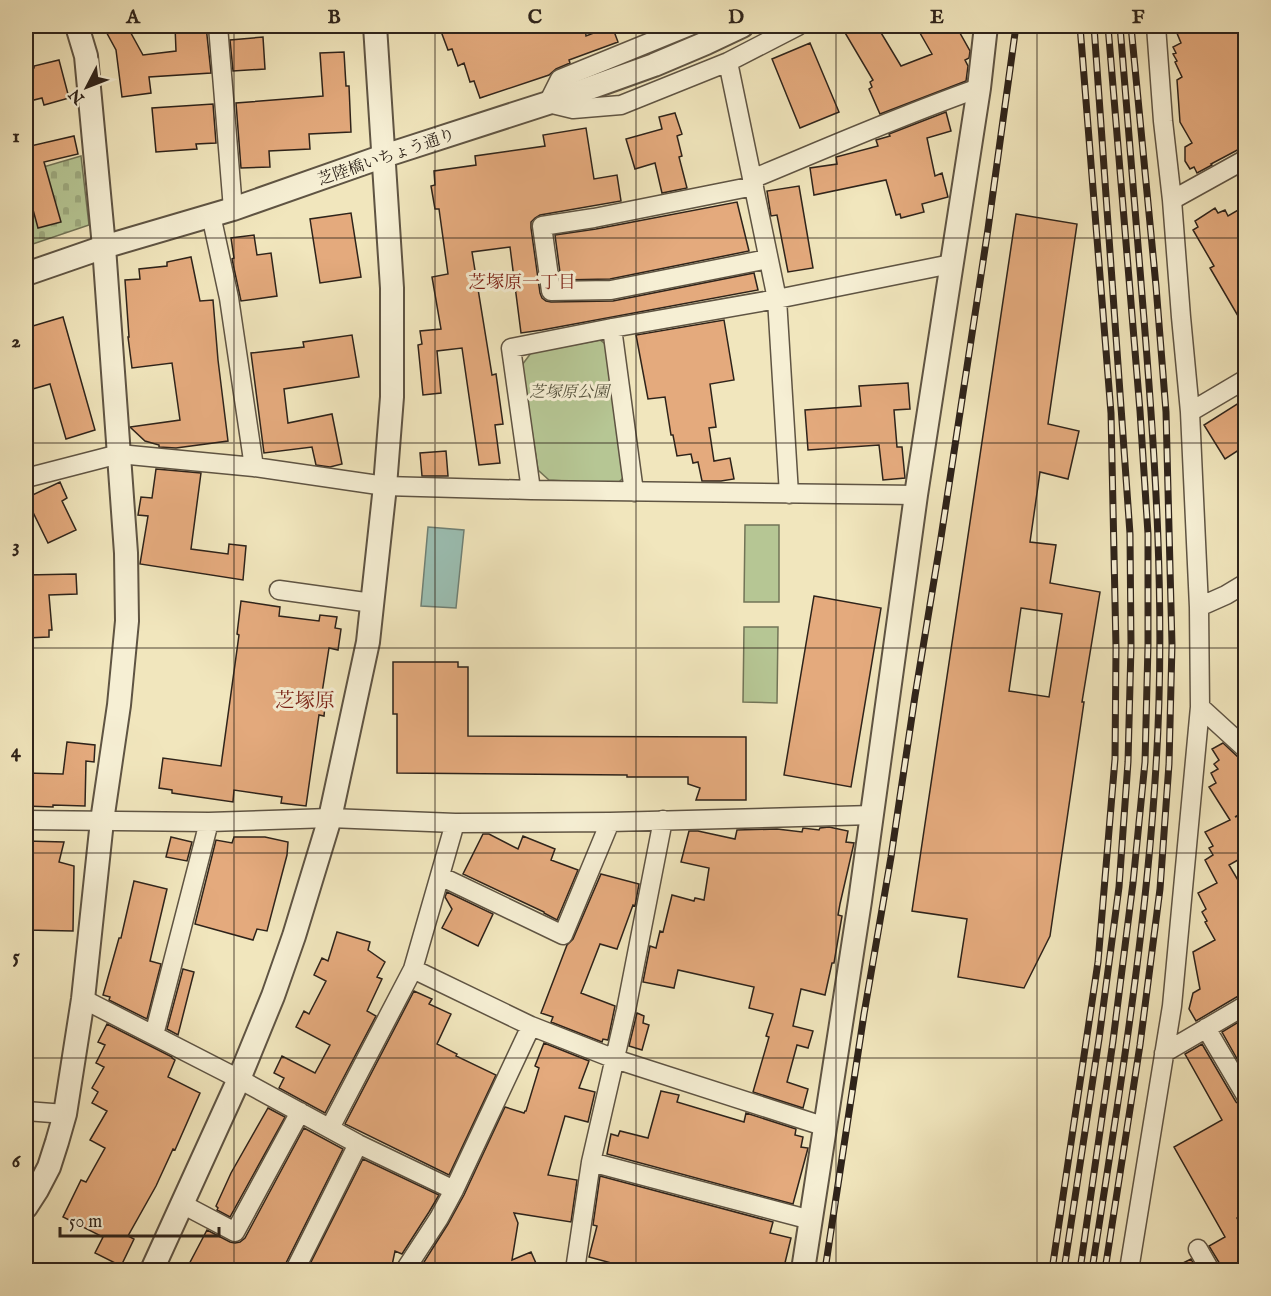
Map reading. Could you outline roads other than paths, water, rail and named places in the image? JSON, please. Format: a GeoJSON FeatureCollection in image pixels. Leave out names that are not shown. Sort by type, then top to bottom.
{"type":"FeatureCollection","features":[{"type":"Feature","properties":{"kind":"street"},"geometry":{"type":"LineString","coordinates":[[26,1207],[49,1167],[65,1114],[83,999],[127,621],[126,553],[104,247],[86,56],[77,26]]}},
{"type":"Feature","properties":{"kind":"street"},"geometry":{"type":"LineString","coordinates":[[218,26],[222,212],[229,298],[254,467]]}},
{"type":"Feature","properties":{"kind":"street"},"geometry":{"type":"LineString","coordinates":[[152,1270],[239,1079],[273,996],[294,936],[330,818],[368,642],[392,397],[393,288],[375,26]]}},
{"type":"Feature","properties":{"kind":"street"},"geometry":{"type":"LineString","coordinates":[[690,26],[560,79],[548,103],[573,109],[621,105],[728,62],[798,26]]}},
{"type":"Feature","properties":{"kind":"street","name":"芝陸橋いちょう通り"},"geometry":{"type":"LineString","coordinates":[[26,274],[104,247],[222,212],[548,103],[654,64],[742,26]]}},
{"type":"Feature","properties":{"kind":"street"},"geometry":{"type":"LineString","coordinates":[[803,1270],[873,815],[916,495],[979,88],[986,26]]}},
{"type":"Feature","properties":{"kind":"street"},"geometry":{"type":"LineString","coordinates":[[1129,1270],[1172,1006],[1200,707],[1199,607],[1190,412],[1156,26]]}},
{"type":"Feature","properties":{"kind":"street"},"geometry":{"type":"LineString","coordinates":[[728,62],[777,299],[789,494]]}},
{"type":"Feature","properties":{"kind":"street"},"geometry":{"type":"LineString","coordinates":[[768,259],[611,290],[551,291],[542,226],[594,218],[753,182],[928,106],[979,88]]}},
{"type":"Feature","properties":{"kind":"street"},"geometry":{"type":"LineString","coordinates":[[1172,200],[1245,159]]}},
{"type":"Feature","properties":{"kind":"street"},"geometry":{"type":"LineString","coordinates":[[531,490],[511,348],[951,264]]}},
{"type":"Feature","properties":{"kind":"street"},"geometry":{"type":"LineString","coordinates":[[612,328],[634,492]]}},
{"type":"Feature","properties":{"kind":"street"},"geometry":{"type":"LineString","coordinates":[[1190,412],[1245,379]]}},
{"type":"Feature","properties":{"kind":"street"},"geometry":{"type":"LineString","coordinates":[[26,478],[119,454],[254,467],[385,486],[916,495]]}},
{"type":"Feature","properties":{"kind":"street"},"geometry":{"type":"LineString","coordinates":[[1199,607],[1245,584]]}},
{"type":"Feature","properties":{"kind":"street"},"geometry":{"type":"LineString","coordinates":[[279,591],[372,603]]}},
{"type":"Feature","properties":{"kind":"street"},"geometry":{"type":"LineString","coordinates":[[1200,707],[1245,749]]}},
{"type":"Feature","properties":{"kind":"street"},"geometry":{"type":"LineString","coordinates":[[26,820],[209,822],[330,818],[454,823],[610,822],[873,815]]}},
{"type":"Feature","properties":{"kind":"street"},"geometry":{"type":"LineString","coordinates":[[575,1270],[591,1162],[626,1010],[663,820]]}},
{"type":"Feature","properties":{"kind":"street"},"geometry":{"type":"LineString","coordinates":[[154,1035],[209,822]]}},
{"type":"Feature","properties":{"kind":"street"},"geometry":{"type":"LineString","coordinates":[[440,876],[563,935],[610,822]]}},
{"type":"Feature","properties":{"kind":"street"},"geometry":{"type":"LineString","coordinates":[[330,1128],[413,969],[454,823]]}},
{"type":"Feature","properties":{"kind":"street"},"geometry":{"type":"LineString","coordinates":[[413,969],[531,1026],[615,1059],[826,1127]]}},
{"type":"Feature","properties":{"kind":"street"},"geometry":{"type":"LineString","coordinates":[[83,999],[239,1079],[358,1144],[454,1190]]}},
{"type":"Feature","properties":{"kind":"street"},"geometry":{"type":"LineString","coordinates":[[1164,1053],[1245,1005]]}},
{"type":"Feature","properties":{"kind":"street"},"geometry":{"type":"LineString","coordinates":[[405,1270],[439,1218],[454,1190],[531,1026]]}},
{"type":"Feature","properties":{"kind":"street"},"geometry":{"type":"LineString","coordinates":[[1206,1028],[1245,1096]]}},
{"type":"Feature","properties":{"kind":"street"},"geometry":{"type":"LineString","coordinates":[[26,1111],[65,1114]]}},
{"type":"Feature","properties":{"kind":"street"},"geometry":{"type":"LineString","coordinates":[[182,1204],[235,1232],[300,1112]]}},
{"type":"Feature","properties":{"kind":"street"},"geometry":{"type":"LineString","coordinates":[[295,1270],[358,1144]]}},
{"type":"Feature","properties":{"kind":"street"},"geometry":{"type":"LineString","coordinates":[[591,1162],[811,1220]]}},
{"type":"Feature","properties":{"kind":"street"},"geometry":{"type":"LineString","coordinates":[[1198,1249],[1210,1270]]}},
{"type":"Feature","properties":{"kind":"water"},"geometry":{"type":"Polygon","coordinates":[[[428,527],[464,530],[456,608],[421,606],[428,527]]]}},
{"type":"Feature","properties":{"kind":"railway"},"geometry":{"type":"LineString","coordinates":[[825,1270],[940,544],[1016,26]]}},
{"type":"Feature","properties":{"kind":"railway"},"geometry":{"type":"LineString","coordinates":[[1052,1270],[1098,962],[1115,759],[1116,648],[1111,413],[1080,26]]}},
{"type":"Feature","properties":{"kind":"railway"},"geometry":{"type":"LineString","coordinates":[[1064,1270],[1099,1039],[1119,887],[1128,762],[1131,646],[1130,534],[1094,26]]}},
{"type":"Feature","properties":{"kind":"railway"},"geometry":{"type":"LineString","coordinates":[[1080,1270],[1133,883],[1145,762],[1148,645],[1148,534],[1108,26]]}},
{"type":"Feature","properties":{"kind":"railway"},"geometry":{"type":"LineString","coordinates":[[1092,1270],[1138,956],[1151,829],[1159,707],[1160,648],[1155,471],[1120,26]]}},
{"type":"Feature","properties":{"kind":"railway"},"geometry":{"type":"LineString","coordinates":[[1105,1270],[1140,1045],[1160,889],[1169,764],[1172,645],[1166,412],[1131,26]]}},
{"type":"Feature","properties":{"kind":"district","name":"芝塚原一丁目"},"geometry":{"type":"Point","coordinates":[522,282]}},
{"type":"Feature","properties":{"kind":"district","name":"芝塚原"},"geometry":{"type":"Point","coordinates":[305,700]}},
{"type":"Feature","properties":{"kind":"park label","name":"芝塚原公園"},"geometry":{"type":"Point","coordinates":[569,391]}}]}
